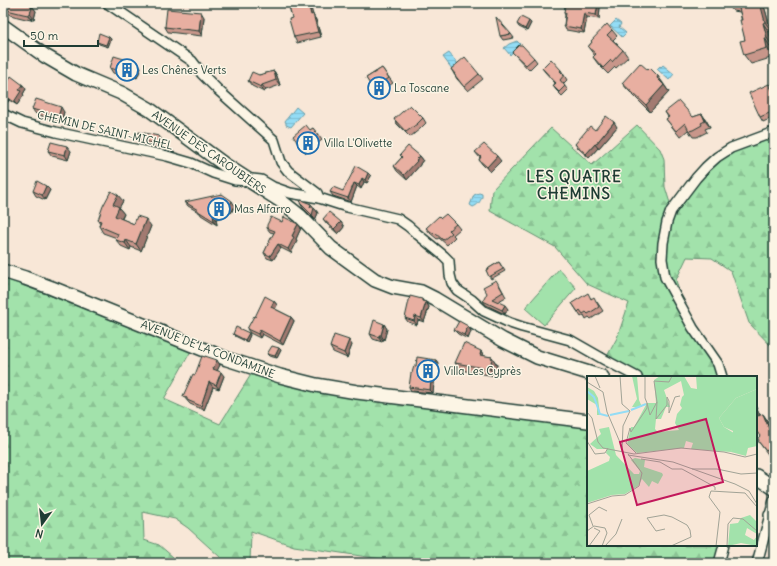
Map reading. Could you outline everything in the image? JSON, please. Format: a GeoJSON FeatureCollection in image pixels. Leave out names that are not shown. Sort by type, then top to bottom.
{"type":"FeatureCollection","features":[{"type":"Feature","properties":{"kind":"street"},"geometry":{"type":"LineString","coordinates":[[107,3],[192,62],[218,90],[274,140],[281,162],[288,171],[317,193],[319,198]]}},
{"type":"Feature","properties":{"kind":"street","name":"AVENUE DES CAROUBIERS"},"geometry":{"type":"LineString","coordinates":[[3,26],[46,56],[76,74],[121,93],[149,109],[225,165],[281,201],[300,216],[331,248],[375,280],[392,287],[421,292],[503,340],[537,357],[599,376]]}},
{"type":"Feature","properties":{"kind":"street","name":"CHEMIN DE SAINT-MICHEL"},"geometry":{"type":"LineString","coordinates":[[3,114],[22,123],[56,132],[167,156],[191,163],[213,173],[235,180],[261,180],[273,187],[290,192],[319,198],[347,208],[398,219],[444,256],[449,262],[452,283],[458,290],[484,311],[510,323],[570,340],[635,376]]}},
{"type":"Feature","properties":{"kind":"street"},"geometry":{"type":"LineString","coordinates":[[722,376],[718,364],[693,328],[665,277],[662,259],[667,222],[671,211],[696,178],[717,157],[731,148],[774,132]]}},
{"type":"Feature","properties":{"kind":"street","name":"AVENUE DE LA CONDAMINE"},"geometry":{"type":"LineString","coordinates":[[3,271],[52,288],[227,359],[280,376],[316,385],[357,392],[587,421]]}},
{"type":"Feature","properties":{"kind":"street"},"geometry":{"type":"LineString","coordinates":[[757,477],[774,488]]}},
{"type":"Feature","properties":{"kind":"street"},"geometry":{"type":"LineString","coordinates":[[757,563],[774,500]]}},
{"type":"Feature","properties":{"kind":"street"},"geometry":{"type":"LineString","coordinates":[[769,515],[773,520],[774,527]]}},
{"type":"Feature","properties":{"kind":"street"},"geometry":{"type":"LineString","coordinates":[[719,563],[724,546]]}},
{"type":"Feature","properties":{"kind":"green space"},"geometry":{"type":"Polygon","coordinates":[[[637,125],[660,149],[664,159],[665,187],[675,212],[701,178],[724,155],[774,134],[774,349],[749,323],[731,271],[712,258],[687,257],[676,280],[689,330],[714,365],[717,376],[635,376],[605,360],[617,338],[629,303],[587,284],[555,247],[490,211],[492,190],[551,128],[592,165],[637,125]]]}},
{"type":"Feature","properties":{"kind":"green space"},"geometry":{"type":"Polygon","coordinates":[[[559,269],[576,288],[544,325],[525,308],[559,269]]]}},
{"type":"Feature","properties":{"kind":"green space"},"geometry":{"type":"Polygon","coordinates":[[[3,278],[192,349],[164,399],[220,424],[252,373],[336,395],[587,428],[587,546],[721,546],[716,563],[408,563],[294,546],[251,531],[250,563],[225,563],[188,528],[175,519],[143,512],[144,540],[159,545],[180,563],[3,563],[3,278]]]}},
{"type":"Feature","properties":{"kind":"water"},"geometry":{"type":"Polygon","coordinates":[[[616,20],[621,24],[619,27],[626,33],[622,37],[610,26],[616,20]]]}},
{"type":"Feature","properties":{"kind":"water"},"geometry":{"type":"Polygon","coordinates":[[[517,41],[520,44],[510,55],[504,48],[517,41]]]}},
{"type":"Feature","properties":{"kind":"water"},"geometry":{"type":"Polygon","coordinates":[[[449,53],[458,64],[452,69],[443,57],[449,53]]]}},
{"type":"Feature","properties":{"kind":"water"},"geometry":{"type":"Polygon","coordinates":[[[663,65],[674,74],[669,80],[657,69],[663,65]]]}},
{"type":"Feature","properties":{"kind":"water"},"geometry":{"type":"Polygon","coordinates":[[[296,107],[303,113],[291,127],[286,125],[285,121],[296,107]]]}},
{"type":"Feature","properties":{"kind":"water"},"geometry":{"type":"Polygon","coordinates":[[[479,193],[482,194],[480,202],[473,207],[470,205],[474,195],[479,193]]]}},
{"type":"Feature","properties":{"kind":"building"},"geometry":{"type":"Polygon","coordinates":[[[8,3],[24,3],[32,6],[30,14],[28,15],[7,10],[8,3]]]}},
{"type":"Feature","properties":{"kind":"building"},"geometry":{"type":"Polygon","coordinates":[[[288,3],[308,3],[318,32],[294,37],[289,19],[292,18],[288,3]]]}},
{"type":"Feature","properties":{"kind":"building"},"geometry":{"type":"Polygon","coordinates":[[[568,3],[598,3],[596,15],[584,13],[581,29],[564,26],[566,13],[564,13],[565,5],[568,6],[568,3]]]}},
{"type":"Feature","properties":{"kind":"building"},"geometry":{"type":"Polygon","coordinates":[[[732,3],[760,3],[765,22],[763,23],[767,38],[765,38],[767,48],[744,55],[740,41],[745,40],[740,20],[742,20],[738,4],[732,3]]]}},
{"type":"Feature","properties":{"kind":"building"},"geometry":{"type":"Polygon","coordinates":[[[167,9],[201,12],[199,31],[165,27],[167,9]]]}},
{"type":"Feature","properties":{"kind":"building"},"geometry":{"type":"Polygon","coordinates":[[[496,17],[511,34],[500,36],[496,17]]]}},
{"type":"Feature","properties":{"kind":"building"},"geometry":{"type":"Polygon","coordinates":[[[521,17],[529,21],[525,29],[517,24],[521,17]]]}},
{"type":"Feature","properties":{"kind":"building"},"geometry":{"type":"Polygon","coordinates":[[[607,24],[612,30],[607,35],[623,50],[612,62],[611,60],[603,68],[593,57],[596,54],[588,47],[592,42],[591,41],[607,24]]]}},
{"type":"Feature","properties":{"kind":"building"},"geometry":{"type":"Polygon","coordinates":[[[99,33],[109,37],[106,45],[97,42],[99,33]]]}},
{"type":"Feature","properties":{"kind":"building"},"geometry":{"type":"Polygon","coordinates":[[[519,45],[522,45],[534,58],[526,65],[512,52],[519,45]]]}},
{"type":"Feature","properties":{"kind":"building"},"geometry":{"type":"Polygon","coordinates":[[[114,56],[137,63],[134,73],[128,71],[127,73],[110,68],[114,56]]]}},
{"type":"Feature","properties":{"kind":"building"},"geometry":{"type":"Polygon","coordinates":[[[465,57],[479,74],[464,87],[451,69],[465,57]]]}},
{"type":"Feature","properties":{"kind":"building"},"geometry":{"type":"Polygon","coordinates":[[[551,59],[564,75],[560,80],[565,86],[559,92],[553,86],[556,83],[542,68],[551,59]]]}},
{"type":"Feature","properties":{"kind":"building"},"geometry":{"type":"Polygon","coordinates":[[[640,63],[648,70],[650,68],[664,85],[646,105],[622,83],[640,63]]]}},
{"type":"Feature","properties":{"kind":"building"},"geometry":{"type":"Polygon","coordinates":[[[382,68],[389,78],[373,89],[366,78],[382,68]]]}},
{"type":"Feature","properties":{"kind":"building"},"geometry":{"type":"Polygon","coordinates":[[[274,71],[276,80],[262,85],[261,87],[248,81],[252,72],[259,75],[274,71]]]}},
{"type":"Feature","properties":{"kind":"building"},"geometry":{"type":"Polygon","coordinates":[[[11,76],[23,85],[14,102],[6,96],[5,99],[3,98],[3,79],[8,82],[11,76]]]}},
{"type":"Feature","properties":{"kind":"building"},"geometry":{"type":"Polygon","coordinates":[[[769,84],[774,94],[774,111],[760,117],[749,93],[769,84]]]}},
{"type":"Feature","properties":{"kind":"building"},"geometry":{"type":"Polygon","coordinates":[[[36,99],[61,107],[58,117],[32,109],[36,99]]]}},
{"type":"Feature","properties":{"kind":"building"},"geometry":{"type":"Polygon","coordinates":[[[679,101],[693,117],[702,114],[705,121],[701,123],[702,125],[689,131],[685,123],[676,131],[666,119],[669,117],[665,112],[679,101]]]}},
{"type":"Feature","properties":{"kind":"building"},"geometry":{"type":"Polygon","coordinates":[[[410,105],[423,118],[406,132],[394,119],[410,105]]]}},
{"type":"Feature","properties":{"kind":"building"},"geometry":{"type":"Polygon","coordinates":[[[606,116],[614,122],[586,154],[575,144],[590,126],[595,130],[606,116]]]}},
{"type":"Feature","properties":{"kind":"building"},"geometry":{"type":"Polygon","coordinates":[[[306,125],[310,130],[313,128],[318,135],[302,149],[293,136],[306,125]]]}},
{"type":"Feature","properties":{"kind":"building"},"geometry":{"type":"Polygon","coordinates":[[[139,132],[159,136],[157,144],[137,139],[139,132]]]}},
{"type":"Feature","properties":{"kind":"building"},"geometry":{"type":"Polygon","coordinates":[[[51,142],[67,146],[65,155],[48,151],[51,142]]]}},
{"type":"Feature","properties":{"kind":"building"},"geometry":{"type":"Polygon","coordinates":[[[484,144],[497,156],[487,167],[479,160],[481,157],[475,152],[484,144]]]}},
{"type":"Feature","properties":{"kind":"building"},"geometry":{"type":"Polygon","coordinates":[[[408,146],[420,156],[404,175],[394,166],[402,157],[400,155],[408,146]]]}},
{"type":"Feature","properties":{"kind":"building"},"geometry":{"type":"Polygon","coordinates":[[[356,166],[368,173],[365,180],[362,178],[359,185],[354,183],[348,198],[330,192],[333,187],[343,191],[356,166]]]}},
{"type":"Feature","properties":{"kind":"building"},"geometry":{"type":"Polygon","coordinates":[[[37,181],[46,186],[42,195],[33,191],[37,181]]]}},
{"type":"Feature","properties":{"kind":"building"},"geometry":{"type":"Polygon","coordinates":[[[111,191],[118,195],[113,204],[119,207],[115,216],[134,224],[137,216],[146,219],[136,244],[126,240],[125,243],[116,240],[118,234],[99,226],[101,221],[98,220],[111,191]]]}},
{"type":"Feature","properties":{"kind":"building"},"geometry":{"type":"Polygon","coordinates":[[[222,194],[232,201],[228,208],[225,206],[220,213],[213,215],[214,221],[185,202],[222,194]]]}},
{"type":"Feature","properties":{"kind":"building"},"geometry":{"type":"Polygon","coordinates":[[[301,200],[311,204],[310,207],[314,208],[312,215],[300,203],[301,200]]]}},
{"type":"Feature","properties":{"kind":"building"},"geometry":{"type":"Polygon","coordinates":[[[329,212],[341,222],[334,229],[323,219],[329,212]]]}},
{"type":"Feature","properties":{"kind":"building"},"geometry":{"type":"Polygon","coordinates":[[[446,214],[456,224],[449,230],[452,233],[443,240],[426,228],[439,216],[441,218],[446,214]]]}},
{"type":"Feature","properties":{"kind":"building"},"geometry":{"type":"Polygon","coordinates":[[[271,217],[282,222],[284,217],[298,224],[288,249],[278,244],[270,256],[264,253],[275,231],[267,228],[271,217]]]}},
{"type":"Feature","properties":{"kind":"building"},"geometry":{"type":"Polygon","coordinates":[[[499,262],[503,269],[489,277],[486,270],[499,262]]]}},
{"type":"Feature","properties":{"kind":"building"},"geometry":{"type":"Polygon","coordinates":[[[496,280],[503,292],[492,299],[505,305],[502,310],[483,301],[487,293],[483,287],[496,280]]]}},
{"type":"Feature","properties":{"kind":"building"},"geometry":{"type":"Polygon","coordinates":[[[588,293],[591,299],[594,297],[599,307],[588,314],[586,312],[583,314],[580,310],[578,312],[572,303],[588,293]]]}},
{"type":"Feature","properties":{"kind":"building"},"geometry":{"type":"Polygon","coordinates":[[[265,296],[274,301],[271,307],[291,317],[280,341],[260,330],[258,334],[247,329],[254,316],[255,317],[265,296]]]}},
{"type":"Feature","properties":{"kind":"building"},"geometry":{"type":"Polygon","coordinates":[[[410,296],[422,299],[422,301],[426,302],[421,318],[415,316],[414,321],[405,318],[410,296]]]}},
{"type":"Feature","properties":{"kind":"building"},"geometry":{"type":"Polygon","coordinates":[[[374,320],[384,324],[379,337],[370,334],[374,320]]]}},
{"type":"Feature","properties":{"kind":"building"},"geometry":{"type":"Polygon","coordinates":[[[459,321],[468,326],[464,335],[454,330],[459,321]]]}},
{"type":"Feature","properties":{"kind":"building"},"geometry":{"type":"Polygon","coordinates":[[[236,327],[249,333],[245,340],[233,334],[236,327]]]}},
{"type":"Feature","properties":{"kind":"building"},"geometry":{"type":"Polygon","coordinates":[[[334,335],[349,340],[344,353],[330,347],[334,335]]]}},
{"type":"Feature","properties":{"kind":"building"},"geometry":{"type":"Polygon","coordinates":[[[464,343],[481,351],[480,355],[492,357],[490,369],[455,363],[464,343]]]}},
{"type":"Feature","properties":{"kind":"building"},"geometry":{"type":"Polygon","coordinates":[[[272,346],[279,348],[275,356],[267,354],[272,346]]]}},
{"type":"Feature","properties":{"kind":"building"},"geometry":{"type":"Polygon","coordinates":[[[202,356],[217,360],[213,369],[221,372],[216,385],[209,382],[201,406],[187,400],[187,398],[183,396],[193,374],[195,375],[202,356]]]}},
{"type":"Feature","properties":{"kind":"building"},"geometry":{"type":"Polygon","coordinates":[[[417,357],[436,360],[434,370],[432,371],[430,390],[409,387],[411,373],[414,366],[416,366],[417,357]]]}},
{"type":"Feature","properties":{"kind":"building"},"geometry":{"type":"Polygon","coordinates":[[[757,413],[758,416],[763,414],[770,431],[774,428],[774,444],[766,451],[758,441],[760,436],[757,432],[757,413]]]}},
{"type":"Feature","properties":{"kind":"place","name":"Les Chênes Verts"},"geometry":{"type":"Point","coordinates":[127,70]}},
{"type":"Feature","properties":{"kind":"place","name":"La Toscane"},"geometry":{"type":"Point","coordinates":[379,88]}},
{"type":"Feature","properties":{"kind":"place","name":"Villa L'Olivette"},"geometry":{"type":"Point","coordinates":[308,143]}},
{"type":"Feature","properties":{"kind":"place","name":"Mas Alfarro"},"geometry":{"type":"Point","coordinates":[219,209]}},
{"type":"Feature","properties":{"kind":"place","name":"Villa Les Cyprès"},"geometry":{"type":"Point","coordinates":[428,371]}},
{"type":"Feature","properties":{"kind":"district","name":"LES QUATRE CHEMINS"},"geometry":{"type":"Point","coordinates":[574,186]}}]}
